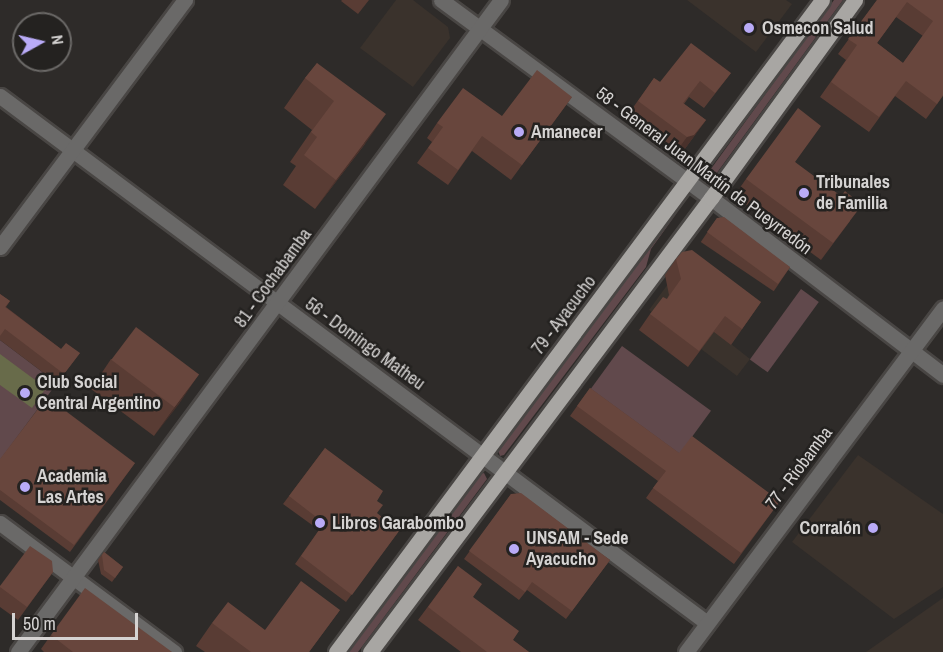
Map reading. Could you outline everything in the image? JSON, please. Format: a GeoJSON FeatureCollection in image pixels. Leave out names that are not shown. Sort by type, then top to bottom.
{"type":"FeatureCollection","features":[{"type":"Feature","properties":{"kind":"main road","name":"79 - Ayacucho"},"geometry":{"type":"LineString","coordinates":[[336,652],[822,0]]}},
{"type":"Feature","properties":{"kind":"main road"},"geometry":{"type":"LineString","coordinates":[[370,652],[711,198],[855,0]]}},
{"type":"Feature","properties":{"kind":"street"},"geometry":{"type":"LineString","coordinates":[[0,247],[185,0]]}},
{"type":"Feature","properties":{"kind":"street","name":"58 - General Juan Martín de Pueyrredón"},"geometry":{"type":"LineString","coordinates":[[441,0],[711,198],[943,375]]}},
{"type":"Feature","properties":{"kind":"street","name":"81 - Cochabamba"},"geometry":{"type":"LineString","coordinates":[[18,652],[501,0]]}},
{"type":"Feature","properties":{"kind":"street","name":"56 - Domingo Matheu"},"geometry":{"type":"LineString","coordinates":[[0,96],[707,623]]}},
{"type":"Feature","properties":{"kind":"street","name":"77 - Riobamba"},"geometry":{"type":"LineString","coordinates":[[686,652],[943,308]]}},
{"type":"Feature","properties":{"kind":"street"},"geometry":{"type":"LineString","coordinates":[[0,523],[174,652]]}},
{"type":"Feature","properties":{"kind":"shaded area"},"geometry":{"type":"Polygon","coordinates":[[[396,0],[413,0],[448,27],[450,38],[413,87],[360,48],[396,0]]]}},
{"type":"Feature","properties":{"kind":"shaded area","name":"Osmecon Salud"},"geometry":{"type":"Polygon","coordinates":[[[687,0],[786,0],[792,4],[756,52],[687,0]]]}},
{"type":"Feature","properties":{"kind":"shaded area"},"geometry":{"type":"Polygon","coordinates":[[[834,0],[843,0],[711,181],[708,182],[705,177],[834,0]]]}},
{"type":"Feature","properties":{"kind":"shaded area"},"geometry":{"type":"Polygon","coordinates":[[[679,210],[651,249],[646,267],[504,455],[500,456],[498,450],[679,210]]]}},
{"type":"Feature","properties":{"kind":"shaded area"},"geometry":{"type":"Polygon","coordinates":[[[681,266],[750,318],[731,344],[750,359],[737,376],[649,310],[681,266]]]}},
{"type":"Feature","properties":{"kind":"shaded area"},"geometry":{"type":"Polygon","coordinates":[[[801,289],[819,302],[768,372],[750,359],[801,289]]]}},
{"type":"Feature","properties":{"kind":"shaded area","name":"Club Social Central Argentino"},"geometry":{"type":"Polygon","coordinates":[[[0,340],[57,383],[0,460],[0,340]]]}},
{"type":"Feature","properties":{"kind":"shaded area"},"geometry":{"type":"Polygon","coordinates":[[[622,346],[711,411],[673,463],[584,399],[622,346]]]}},
{"type":"Feature","properties":{"kind":"shaded area"},"geometry":{"type":"Polygon","coordinates":[[[0,354],[46,388],[32,408],[0,385],[0,354]]]}},
{"type":"Feature","properties":{"kind":"shaded area","name":"Corralón"},"geometry":{"type":"Polygon","coordinates":[[[858,455],[943,514],[943,587],[894,619],[792,542],[858,455]]]}},
{"type":"Feature","properties":{"kind":"shaded area"},"geometry":{"type":"Polygon","coordinates":[[[484,473],[487,479],[358,652],[348,652],[480,474],[484,473]]]}},
{"type":"Feature","properties":{"kind":"shaded area"},"geometry":{"type":"Polygon","coordinates":[[[943,598],[943,652],[866,652],[943,598]]]}},
{"type":"Feature","properties":{"kind":"building"},"geometry":{"type":"Polygon","coordinates":[[[877,0],[943,0],[943,95],[937,104],[906,81],[879,117],[831,82],[857,45],[848,39],[877,0]],[[907,2],[877,43],[903,63],[933,21],[907,2]]]}},
{"type":"Feature","properties":{"kind":"building"},"geometry":{"type":"Polygon","coordinates":[[[691,43],[731,73],[715,93],[700,81],[683,103],[706,120],[694,135],[687,137],[638,101],[654,78],[660,82],[691,43]]]}},
{"type":"Feature","properties":{"kind":"building"},"geometry":{"type":"Polygon","coordinates":[[[317,63],[386,114],[336,180],[304,155],[317,137],[311,132],[334,101],[305,78],[317,63]]]}},
{"type":"Feature","properties":{"kind":"building"},"geometry":{"type":"Polygon","coordinates":[[[537,70],[572,97],[522,165],[482,136],[458,170],[428,148],[443,127],[437,123],[463,88],[502,116],[537,70]]]}},
{"type":"Feature","properties":{"kind":"building"},"geometry":{"type":"Polygon","coordinates":[[[798,108],[821,126],[795,162],[841,196],[845,191],[862,205],[833,243],[746,179],[798,108]]]}},
{"type":"Feature","properties":{"kind":"building"},"geometry":{"type":"Polygon","coordinates":[[[724,217],[790,267],[778,284],[707,232],[717,218],[724,217]]]}},
{"type":"Feature","properties":{"kind":"building"},"geometry":{"type":"Polygon","coordinates":[[[692,250],[761,302],[742,329],[725,316],[699,351],[650,314],[663,297],[667,299],[681,279],[676,259],[682,252],[692,250]]]}},
{"type":"Feature","properties":{"kind":"building"},"geometry":{"type":"Polygon","coordinates":[[[0,294],[10,301],[5,307],[61,349],[66,343],[80,353],[64,374],[5,329],[0,336],[0,294]]]}},
{"type":"Feature","properties":{"kind":"building"},"geometry":{"type":"Polygon","coordinates":[[[136,327],[199,375],[174,407],[111,360],[136,327]]]}},
{"type":"Feature","properties":{"kind":"building"},"geometry":{"type":"Polygon","coordinates":[[[590,388],[679,453],[692,436],[780,501],[741,553],[653,488],[666,471],[577,406],[590,388]]]}},
{"type":"Feature","properties":{"kind":"building"},"geometry":{"type":"Polygon","coordinates":[[[47,397],[135,463],[74,545],[0,490],[0,459],[47,397]]]}},
{"type":"Feature","properties":{"kind":"building"},"geometry":{"type":"Polygon","coordinates":[[[325,448],[383,491],[377,501],[383,505],[377,513],[399,531],[352,595],[301,556],[324,523],[289,496],[325,448]]]}},
{"type":"Feature","properties":{"kind":"building"},"geometry":{"type":"Polygon","coordinates":[[[521,493],[610,560],[572,611],[532,582],[525,592],[469,551],[511,494],[521,493]]]}},
{"type":"Feature","properties":{"kind":"building"},"geometry":{"type":"Polygon","coordinates":[[[30,546],[52,561],[53,572],[27,607],[0,586],[30,546]]]}},
{"type":"Feature","properties":{"kind":"building"},"geometry":{"type":"Polygon","coordinates":[[[104,552],[123,567],[115,578],[104,570],[102,555],[104,552]]]}},
{"type":"Feature","properties":{"kind":"building"},"geometry":{"type":"Polygon","coordinates":[[[458,566],[482,584],[473,597],[519,631],[513,640],[529,652],[487,652],[428,607],[458,566]]]}},
{"type":"Feature","properties":{"kind":"building"},"geometry":{"type":"Polygon","coordinates":[[[301,581],[340,610],[309,652],[251,652],[212,623],[228,602],[265,630],[301,581]]]}},
{"type":"Feature","properties":{"kind":"building"},"geometry":{"type":"Polygon","coordinates":[[[85,588],[172,652],[73,652],[51,635],[85,588]]]}},
{"type":"Feature","properties":{"kind":"place","name":"Osmecon Salud"},"geometry":{"type":"Point","coordinates":[749,28]}},
{"type":"Feature","properties":{"kind":"place","name":"Amanecer"},"geometry":{"type":"Point","coordinates":[519,132]}},
{"type":"Feature","properties":{"kind":"place","name":"Tribunales de Familia"},"geometry":{"type":"Point","coordinates":[804,193]}},
{"type":"Feature","properties":{"kind":"place","name":"Club Social Central Argentino"},"geometry":{"type":"Point","coordinates":[25,393]}},
{"type":"Feature","properties":{"kind":"place","name":"Academia Las Artes"},"geometry":{"type":"Point","coordinates":[25,487]}},
{"type":"Feature","properties":{"kind":"place","name":"Libros Garabombo"},"geometry":{"type":"Point","coordinates":[320,523]}},
{"type":"Feature","properties":{"kind":"place","name":"Corralón"},"geometry":{"type":"Point","coordinates":[873,528]}},
{"type":"Feature","properties":{"kind":"place","name":"UNSAM - Sede Ayacucho"},"geometry":{"type":"Point","coordinates":[514,549]}}]}
